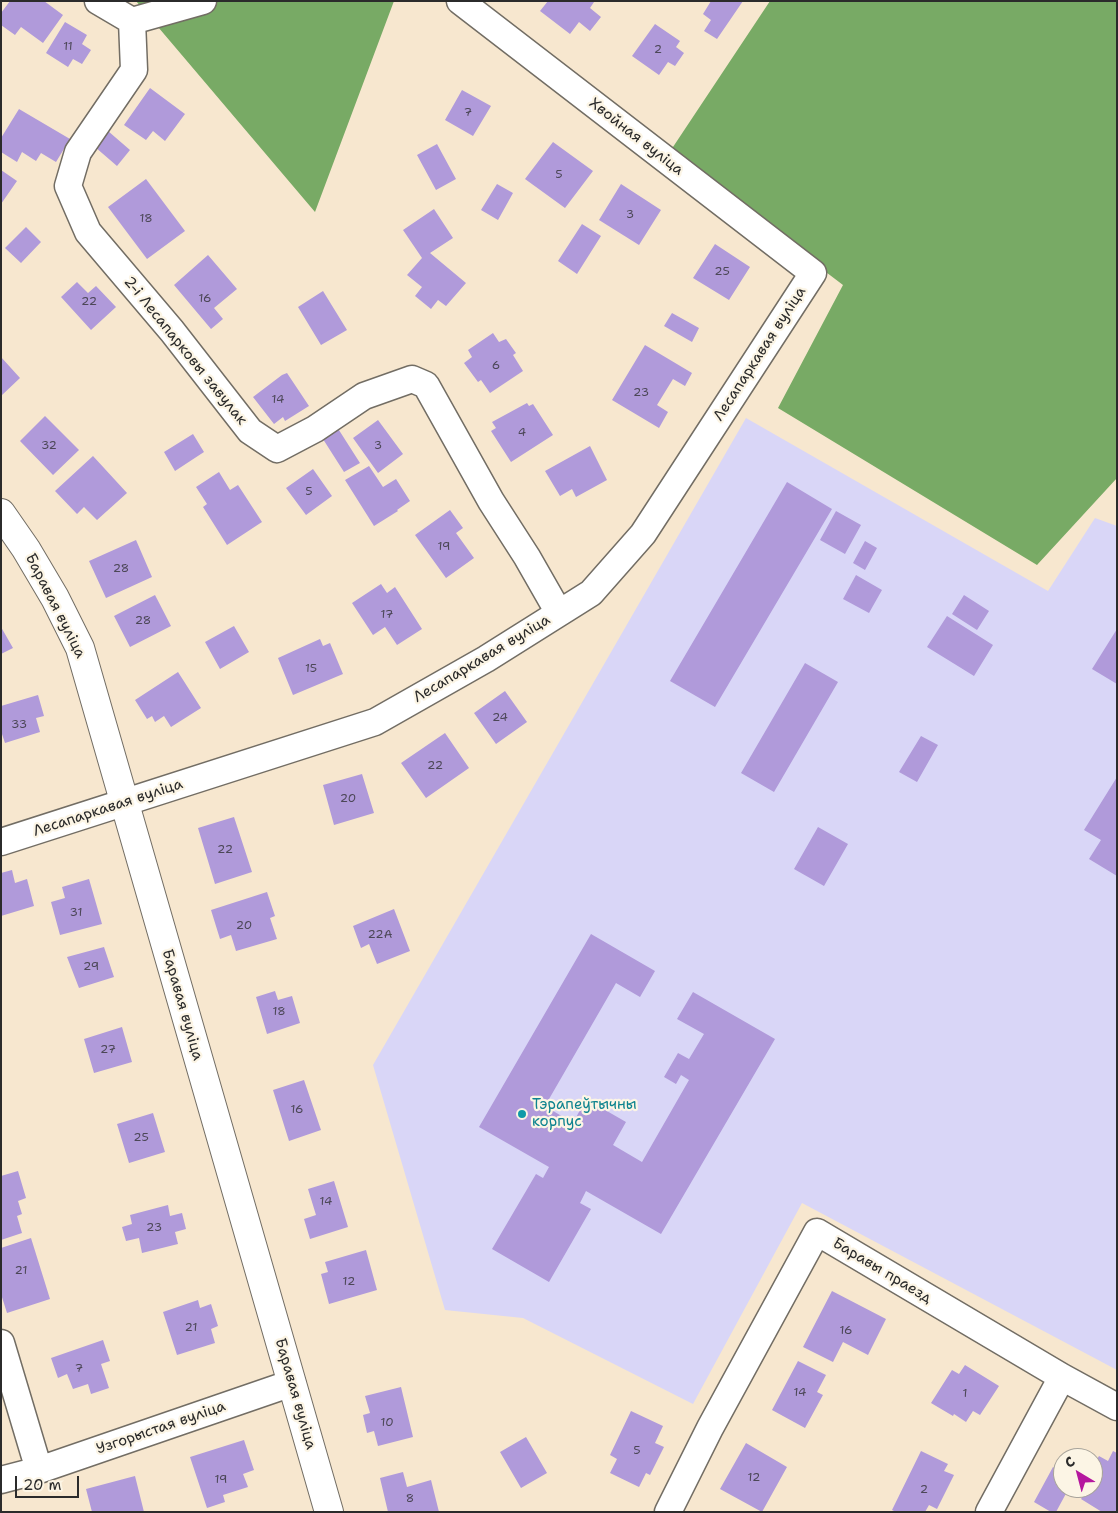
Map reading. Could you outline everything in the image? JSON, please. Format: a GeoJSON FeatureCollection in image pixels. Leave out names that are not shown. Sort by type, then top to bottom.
{"type":"FeatureCollection","features":[{"type":"Feature","properties":{"kind":"street"},"geometry":{"type":"LineString","coordinates":[[98,1],[132,21],[202,1]]}},
{"type":"Feature","properties":{"kind":"street","name":"Хвойная вуліца"},"geometry":{"type":"LineString","coordinates":[[460,1],[813,273]]}},
{"type":"Feature","properties":{"kind":"street","name":"2-і Лесапарковы завулак"},"geometry":{"type":"LineString","coordinates":[[132,21],[134,70],[78,152],[68,186],[88,232],[172,331],[250,431],[277,449],[315,429],[364,396],[412,379],[426,385],[491,500],[528,557],[559,613]]}},
{"type":"Feature","properties":{"kind":"street","name":"Лесапаркавая вуліца"},"geometry":{"type":"LineString","coordinates":[[1,842],[375,722],[486,659],[591,593],[643,534],[813,273]]}},
{"type":"Feature","properties":{"kind":"street","name":"Баравая вуліца"},"geometry":{"type":"LineString","coordinates":[[1,513],[31,557],[55,598],[80,648],[329,1512]]}},
{"type":"Feature","properties":{"kind":"street","name":"Баравы праезд"},"geometry":{"type":"LineString","coordinates":[[668,1512],[710,1428],[817,1232],[1062,1377],[1117,1407]]}},
{"type":"Feature","properties":{"kind":"street"},"geometry":{"type":"LineString","coordinates":[[1,1343],[39,1470]]}},
{"type":"Feature","properties":{"kind":"street"},"geometry":{"type":"LineString","coordinates":[[989,1512],[1062,1377]]}},
{"type":"Feature","properties":{"kind":"street","name":"Узгорыстая вуліца"},"geometry":{"type":"LineString","coordinates":[[1,1480],[39,1470],[292,1383]]}},
{"type":"Feature","properties":{"kind":"shaded area"},"geometry":{"type":"Polygon","coordinates":[[[746,418],[1048,591],[1095,518],[1117,526],[1117,1370],[802,1203],[693,1404],[523,1318],[445,1310],[373,1065],[746,418]]]}},
{"type":"Feature","properties":{"kind":"green space"},"geometry":{"type":"Polygon","coordinates":[[[136,1],[394,1],[315,212],[136,1]]]}},
{"type":"Feature","properties":{"kind":"green space"},"geometry":{"type":"Polygon","coordinates":[[[770,1],[1117,1],[1117,478],[1037,565],[778,408],[843,285],[669,153],[770,1]]]}},
{"type":"Feature","properties":{"kind":"building"},"geometry":{"type":"Polygon","coordinates":[[[10,1],[44,1],[63,15],[43,43],[21,27],[15,35],[1,25],[1,13],[10,1]]]}},
{"type":"Feature","properties":{"kind":"building"},"geometry":{"type":"Polygon","coordinates":[[[548,1],[593,1],[590,8],[601,17],[590,31],[579,22],[570,34],[540,11],[548,1]]]}},
{"type":"Feature","properties":{"kind":"building"},"geometry":{"type":"Polygon","coordinates":[[[711,1],[743,1],[717,39],[704,31],[711,20],[703,14],[711,1]]]}},
{"type":"Feature","properties":{"kind":"building"},"geometry":{"type":"Polygon","coordinates":[[[65,22],[87,35],[82,44],[91,50],[82,64],[73,59],[68,67],[46,53],[65,22]]]}},
{"type":"Feature","properties":{"kind":"building"},"geometry":{"type":"Polygon","coordinates":[[[655,24],[680,41],[676,47],[684,53],[675,66],[668,62],[659,75],[632,56],[655,24]]]}},
{"type":"Feature","properties":{"kind":"building"},"geometry":{"type":"Polygon","coordinates":[[[150,88],[185,114],[165,141],[153,131],[146,140],[124,125],[150,88]]]}},
{"type":"Feature","properties":{"kind":"building"},"geometry":{"type":"Polygon","coordinates":[[[462,90],[491,106],[473,136],[445,120],[462,90]]]}},
{"type":"Feature","properties":{"kind":"building"},"geometry":{"type":"Polygon","coordinates":[[[19,109],[70,139],[56,162],[41,153],[36,161],[22,152],[17,162],[1,152],[1,138],[19,109]]]}},
{"type":"Feature","properties":{"kind":"building"},"geometry":{"type":"Polygon","coordinates":[[[108,131],[130,150],[117,166],[95,147],[108,131]]]}},
{"type":"Feature","properties":{"kind":"building"},"geometry":{"type":"Polygon","coordinates":[[[553,142],[593,171],[565,208],[525,179],[553,142]]]}},
{"type":"Feature","properties":{"kind":"building"},"geometry":{"type":"Polygon","coordinates":[[[437,144],[456,179],[436,190],[417,155],[437,144]]]}},
{"type":"Feature","properties":{"kind":"building"},"geometry":{"type":"Polygon","coordinates":[[[1,170],[17,181],[1,204],[1,170]]]}},
{"type":"Feature","properties":{"kind":"building"},"geometry":{"type":"Polygon","coordinates":[[[146,179],[185,231],[147,259],[108,207],[146,179]]]}},
{"type":"Feature","properties":{"kind":"building"},"geometry":{"type":"Polygon","coordinates":[[[497,184],[513,193],[498,220],[481,210],[497,184]]]}},
{"type":"Feature","properties":{"kind":"building"},"geometry":{"type":"Polygon","coordinates":[[[621,184],[661,210],[639,245],[599,220],[621,184]]]}},
{"type":"Feature","properties":{"kind":"building"},"geometry":{"type":"Polygon","coordinates":[[[434,209],[453,238],[430,253],[466,283],[446,306],[438,300],[431,309],[415,296],[422,287],[407,275],[422,258],[403,230],[434,209]]]}},
{"type":"Feature","properties":{"kind":"building"},"geometry":{"type":"Polygon","coordinates":[[[582,224],[601,236],[577,274],[558,261],[582,224]]]}},
{"type":"Feature","properties":{"kind":"building"},"geometry":{"type":"Polygon","coordinates":[[[26,227],[41,242],[21,263],[5,248],[26,227]]]}},
{"type":"Feature","properties":{"kind":"building"},"geometry":{"type":"Polygon","coordinates":[[[715,244],[750,267],[729,300],[693,278],[715,244]]]}},
{"type":"Feature","properties":{"kind":"building"},"geometry":{"type":"Polygon","coordinates":[[[208,255],[237,289],[214,308],[223,319],[211,329],[174,285],[208,255]]]}},
{"type":"Feature","properties":{"kind":"building"},"geometry":{"type":"Polygon","coordinates":[[[77,282],[88,293],[96,286],[116,307],[91,330],[61,297],[77,282]]]}},
{"type":"Feature","properties":{"kind":"building"},"geometry":{"type":"Polygon","coordinates":[[[323,291],[347,330],[321,345],[298,307],[323,291]]]}},
{"type":"Feature","properties":{"kind":"building"},"geometry":{"type":"Polygon","coordinates":[[[672,313],[699,328],[692,342],[664,326],[672,313]]]}},
{"type":"Feature","properties":{"kind":"building"},"geometry":{"type":"Polygon","coordinates":[[[493,333],[499,342],[506,339],[516,353],[513,355],[523,371],[490,393],[481,380],[478,382],[464,363],[472,357],[468,350],[493,333]]]}},
{"type":"Feature","properties":{"kind":"building"},"geometry":{"type":"Polygon","coordinates":[[[645,345],[692,373],[685,386],[673,379],[657,405],[668,412],[659,428],[612,400],[645,345]]]}},
{"type":"Feature","properties":{"kind":"building"},"geometry":{"type":"Polygon","coordinates":[[[1,357],[20,378],[1,396],[1,357]]]}},
{"type":"Feature","properties":{"kind":"building"},"geometry":{"type":"Polygon","coordinates":[[[287,373],[309,406],[285,421],[283,417],[274,424],[253,397],[287,373]]]}},
{"type":"Feature","properties":{"kind":"building"},"geometry":{"type":"Polygon","coordinates":[[[527,403],[529,406],[533,404],[553,435],[511,462],[491,431],[496,428],[492,422],[527,403]]]}},
{"type":"Feature","properties":{"kind":"building"},"geometry":{"type":"Polygon","coordinates":[[[45,416],[79,450],[53,475],[20,441],[45,416]]]}},
{"type":"Feature","properties":{"kind":"building"},"geometry":{"type":"Polygon","coordinates":[[[378,420],[403,454],[378,473],[353,438],[378,420]]]}},
{"type":"Feature","properties":{"kind":"building"},"geometry":{"type":"Polygon","coordinates":[[[337,427],[360,463],[344,472],[321,436],[337,427]]]}},
{"type":"Feature","properties":{"kind":"building"},"geometry":{"type":"Polygon","coordinates":[[[193,434],[204,452],[175,471],[164,452],[193,434]]]}},
{"type":"Feature","properties":{"kind":"building"},"geometry":{"type":"Polygon","coordinates":[[[590,446],[607,480],[576,497],[572,489],[560,496],[545,471],[590,446]]]}},
{"type":"Feature","properties":{"kind":"building"},"geometry":{"type":"Polygon","coordinates":[[[93,456],[127,493],[97,520],[84,507],[77,514],[55,491],[93,456]]]}},
{"type":"Feature","properties":{"kind":"building"},"geometry":{"type":"Polygon","coordinates":[[[369,466],[383,487],[396,479],[410,501],[374,526],[345,480],[369,466]]]}},
{"type":"Feature","properties":{"kind":"building"},"geometry":{"type":"Polygon","coordinates":[[[313,469],[332,496],[306,515],[286,488],[313,469]]]}},
{"type":"Feature","properties":{"kind":"building"},"geometry":{"type":"Polygon","coordinates":[[[219,472],[230,490],[238,485],[262,522],[227,545],[203,507],[207,504],[196,487],[219,472]]]}},
{"type":"Feature","properties":{"kind":"building"},"geometry":{"type":"Polygon","coordinates":[[[787,482],[832,509],[715,707],[670,681],[787,482]]]}},
{"type":"Feature","properties":{"kind":"building"},"geometry":{"type":"Polygon","coordinates":[[[450,510],[463,528],[456,533],[474,558],[446,578],[415,535],[450,510]]]}},
{"type":"Feature","properties":{"kind":"building"},"geometry":{"type":"Polygon","coordinates":[[[836,511],[861,525],[845,554],[820,540],[836,511]]]}},
{"type":"Feature","properties":{"kind":"building"},"geometry":{"type":"Polygon","coordinates":[[[136,540],[152,577],[106,598],[89,561],[136,540]]]}},
{"type":"Feature","properties":{"kind":"building"},"geometry":{"type":"Polygon","coordinates":[[[865,541],[877,548],[865,570],[853,563],[865,541]]]}},
{"type":"Feature","properties":{"kind":"building"},"geometry":{"type":"Polygon","coordinates":[[[856,575],[882,590],[869,613],[843,599],[856,575]]]}},
{"type":"Feature","properties":{"kind":"building"},"geometry":{"type":"Polygon","coordinates":[[[381,584],[387,593],[395,587],[422,629],[397,645],[385,627],[373,635],[352,603],[381,584]]]}},
{"type":"Feature","properties":{"kind":"building"},"geometry":{"type":"Polygon","coordinates":[[[155,595],[171,626],[130,647],[114,616],[155,595]]]}},
{"type":"Feature","properties":{"kind":"building"},"geometry":{"type":"Polygon","coordinates":[[[964,595],[989,611],[977,630],[952,614],[964,595]]]}},
{"type":"Feature","properties":{"kind":"building"},"geometry":{"type":"Polygon","coordinates":[[[947,616],[993,645],[974,676],[927,647],[947,616]]]}},
{"type":"Feature","properties":{"kind":"building"},"geometry":{"type":"Polygon","coordinates":[[[234,626],[249,652],[220,669],[205,642],[234,626]]]}},
{"type":"Feature","properties":{"kind":"building"},"geometry":{"type":"Polygon","coordinates":[[[1,627],[13,648],[1,654],[1,627]]]}},
{"type":"Feature","properties":{"kind":"building"},"geometry":{"type":"Polygon","coordinates":[[[1117,629],[1117,684],[1092,669],[1117,629]]]}},
{"type":"Feature","properties":{"kind":"building"},"geometry":{"type":"Polygon","coordinates":[[[320,639],[323,646],[330,643],[343,674],[293,695],[278,658],[320,639]]]}},
{"type":"Feature","properties":{"kind":"building"},"geometry":{"type":"Polygon","coordinates":[[[805,663],[838,682],[774,792],[741,773],[805,663]]]}},
{"type":"Feature","properties":{"kind":"building"},"geometry":{"type":"Polygon","coordinates":[[[178,672],[201,708],[171,727],[164,716],[155,722],[152,716],[147,719],[135,700],[178,672]]]}},
{"type":"Feature","properties":{"kind":"building"},"geometry":{"type":"Polygon","coordinates":[[[505,691],[527,722],[496,744],[474,713],[505,691]]]}},
{"type":"Feature","properties":{"kind":"building"},"geometry":{"type":"Polygon","coordinates":[[[38,695],[44,716],[36,718],[40,732],[5,743],[1,731],[1,706],[38,695]]]}},
{"type":"Feature","properties":{"kind":"building"},"geometry":{"type":"Polygon","coordinates":[[[445,733],[469,768],[426,798],[401,763],[445,733]]]}},
{"type":"Feature","properties":{"kind":"building"},"geometry":{"type":"Polygon","coordinates":[[[921,736],[938,745],[917,782],[899,772],[921,736]]]}},
{"type":"Feature","properties":{"kind":"building"},"geometry":{"type":"Polygon","coordinates":[[[362,774],[374,813],[334,825],[323,785],[362,774]]]}},
{"type":"Feature","properties":{"kind":"building"},"geometry":{"type":"Polygon","coordinates":[[[1117,777],[1117,876],[1089,859],[1101,840],[1084,830],[1117,777]]]}},
{"type":"Feature","properties":{"kind":"building"},"geometry":{"type":"Polygon","coordinates":[[[234,817],[252,872],[215,884],[198,828],[234,817]]]}},
{"type":"Feature","properties":{"kind":"building"},"geometry":{"type":"Polygon","coordinates":[[[818,827],[848,844],[824,886],[794,869],[818,827]]]}},
{"type":"Feature","properties":{"kind":"building"},"geometry":{"type":"Polygon","coordinates":[[[12,870],[15,883],[27,879],[34,906],[1,916],[1,873],[12,870]]]}},
{"type":"Feature","properties":{"kind":"building"},"geometry":{"type":"Polygon","coordinates":[[[89,879],[102,924],[60,935],[51,902],[65,898],[62,887],[89,879]]]}},
{"type":"Feature","properties":{"kind":"building"},"geometry":{"type":"Polygon","coordinates":[[[267,892],[275,916],[270,918],[277,939],[236,951],[231,935],[220,939],[211,910],[267,892]]]}},
{"type":"Feature","properties":{"kind":"building"},"geometry":{"type":"Polygon","coordinates":[[[394,909],[410,951],[377,964],[369,944],[361,948],[353,926],[394,909]]]}},
{"type":"Feature","properties":{"kind":"building","name":"Тэрапеўтычны корпус"},"geometry":{"type":"Polygon","coordinates":[[[591,934],[655,971],[640,997],[616,983],[545,1106],[573,1123],[586,1099],[626,1122],[613,1145],[642,1162],[689,1080],[681,1075],[676,1084],[664,1077],[678,1053],[689,1059],[704,1034],[677,1019],[693,992],[775,1039],[661,1234],[586,1191],[580,1203],[591,1209],[549,1282],[492,1249],[536,1174],[543,1178],[549,1167],[479,1127],[591,934]]]}},
{"type":"Feature","properties":{"kind":"building"},"geometry":{"type":"Polygon","coordinates":[[[104,947],[114,977],[79,988],[67,957],[104,947]]]}},
{"type":"Feature","properties":{"kind":"building"},"geometry":{"type":"Polygon","coordinates":[[[275,991],[278,1000],[292,996],[300,1023],[267,1034],[256,997],[275,991]]]}},
{"type":"Feature","properties":{"kind":"building"},"geometry":{"type":"Polygon","coordinates":[[[122,1027],[132,1062],[94,1073],[84,1039],[122,1027]]]}},
{"type":"Feature","properties":{"kind":"building"},"geometry":{"type":"Polygon","coordinates":[[[304,1080],[321,1130],[289,1141],[273,1090],[304,1080]]]}},
{"type":"Feature","properties":{"kind":"building"},"geometry":{"type":"Polygon","coordinates":[[[153,1113],[165,1152],[129,1163],[117,1124],[153,1113]]]}},
{"type":"Feature","properties":{"kind":"building"},"geometry":{"type":"Polygon","coordinates":[[[18,1171],[26,1198],[18,1201],[22,1214],[17,1216],[22,1233],[1,1240],[1,1176],[18,1171]]]}},
{"type":"Feature","properties":{"kind":"building"},"geometry":{"type":"Polygon","coordinates":[[[334,1181],[348,1227],[310,1239],[304,1219],[316,1215],[308,1189],[334,1181]]]}},
{"type":"Feature","properties":{"kind":"building"},"geometry":{"type":"Polygon","coordinates":[[[168,1205],[170,1216],[182,1213],[186,1229],[175,1232],[178,1244],[142,1253],[139,1238],[126,1241],[122,1227],[132,1224],[130,1215],[168,1205]]]}},
{"type":"Feature","properties":{"kind":"building"},"geometry":{"type":"Polygon","coordinates":[[[31,1238],[50,1299],[7,1313],[1,1294],[1,1248],[31,1238]]]}},
{"type":"Feature","properties":{"kind":"building"},"geometry":{"type":"Polygon","coordinates":[[[366,1250],[377,1290],[329,1304],[321,1274],[328,1272],[325,1262],[366,1250]]]}},
{"type":"Feature","properties":{"kind":"building"},"geometry":{"type":"Polygon","coordinates":[[[832,1291],[886,1319],[868,1355],[843,1342],[833,1362],[803,1347],[832,1291]]]}},
{"type":"Feature","properties":{"kind":"building"},"geometry":{"type":"Polygon","coordinates":[[[198,1300],[200,1308],[211,1304],[218,1326],[211,1329],[215,1343],[177,1355],[163,1312],[198,1300]]]}},
{"type":"Feature","properties":{"kind":"building"},"geometry":{"type":"Polygon","coordinates":[[[103,1340],[110,1361],[101,1364],[109,1388],[91,1394],[88,1384],[73,1389],[67,1374],[58,1378],[51,1358],[103,1340]]]}},
{"type":"Feature","properties":{"kind":"building"},"geometry":{"type":"Polygon","coordinates":[[[798,1361],[826,1375],[817,1392],[823,1395],[805,1428],[772,1410],[798,1361]]]}},
{"type":"Feature","properties":{"kind":"building"},"geometry":{"type":"Polygon","coordinates":[[[965,1365],[999,1386],[980,1415],[973,1411],[966,1422],[931,1403],[952,1370],[959,1374],[965,1365]]]}},
{"type":"Feature","properties":{"kind":"building"},"geometry":{"type":"Polygon","coordinates":[[[401,1387],[413,1437],[378,1446],[374,1431],[367,1433],[363,1415],[370,1413],[365,1396],[401,1387]]]}},
{"type":"Feature","properties":{"kind":"building"},"geometry":{"type":"Polygon","coordinates":[[[631,1411],[663,1426],[655,1443],[664,1447],[650,1475],[646,1473],[639,1487],[610,1473],[617,1459],[610,1455],[631,1411]]]}},
{"type":"Feature","properties":{"kind":"building"},"geometry":{"type":"Polygon","coordinates":[[[526,1437],[547,1473],[521,1488],[500,1452],[526,1437]]]}},
{"type":"Feature","properties":{"kind":"building"},"geometry":{"type":"Polygon","coordinates":[[[244,1440],[254,1470],[243,1474],[248,1487],[223,1495],[225,1502],[207,1508],[190,1457],[244,1440]]]}},
{"type":"Feature","properties":{"kind":"building"},"geometry":{"type":"Polygon","coordinates":[[[746,1443],[787,1467],[762,1512],[720,1489],[746,1443]]]}},
{"type":"Feature","properties":{"kind":"building"},"geometry":{"type":"Polygon","coordinates":[[[921,1451],[948,1464],[944,1471],[954,1475],[937,1509],[929,1505],[925,1512],[896,1512],[892,1510],[921,1451]]]}},
{"type":"Feature","properties":{"kind":"building"},"geometry":{"type":"Polygon","coordinates":[[[1113,1451],[1117,1453],[1117,1509],[1115,1512],[1102,1512],[1081,1499],[1103,1498],[1103,1458],[1108,1461],[1113,1451]]]}},
{"type":"Feature","properties":{"kind":"building"},"geometry":{"type":"Polygon","coordinates":[[[1053,1467],[1053,1498],[1064,1498],[1056,1512],[1051,1512],[1034,1502],[1053,1467]]]}},
{"type":"Feature","properties":{"kind":"building"},"geometry":{"type":"Polygon","coordinates":[[[403,1472],[407,1487],[431,1480],[439,1512],[388,1512],[380,1478],[403,1472]]]}},
{"type":"Feature","properties":{"kind":"building"},"geometry":{"type":"Polygon","coordinates":[[[135,1476],[144,1512],[92,1512],[86,1489],[135,1476]]]}},
{"type":"Feature","properties":{"kind":"place","name":"Тэрапеўтычны корпус"},"geometry":{"type":"Point","coordinates":[522,1114]}}]}
